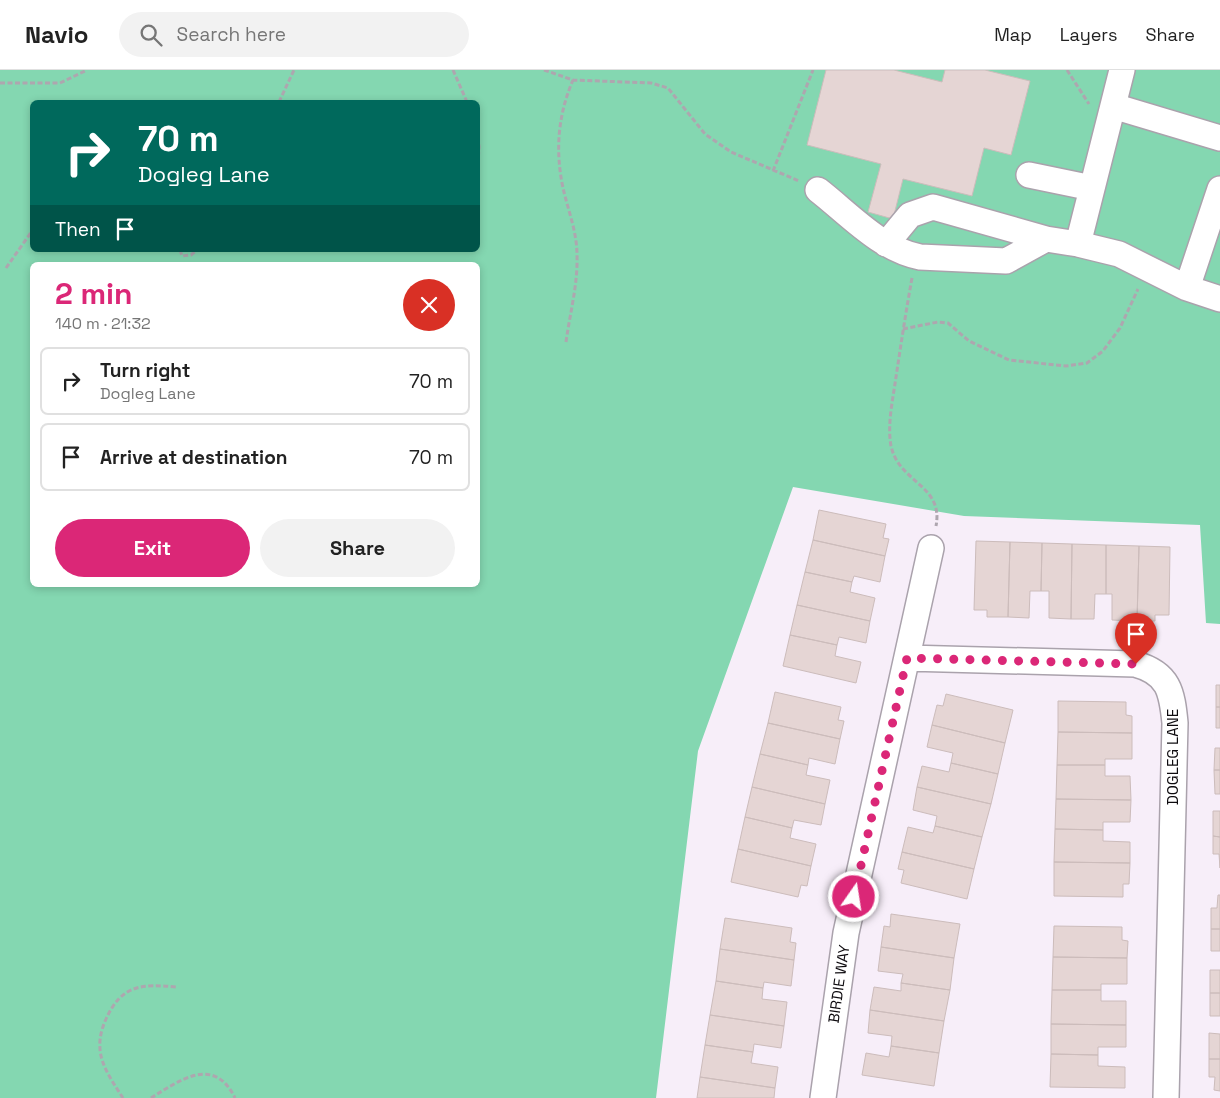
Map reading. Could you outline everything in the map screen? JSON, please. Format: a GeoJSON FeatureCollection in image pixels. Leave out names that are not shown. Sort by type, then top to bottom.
{"type":"FeatureCollection","features":[{"type":"Feature","properties":{"kind":"street"},"geometry":{"type":"LineString","coordinates":[[1078,244],[1122,70]]}},
{"type":"Feature","properties":{"kind":"street"},"geometry":{"type":"LineString","coordinates":[[1113,106],[1220,138]]}},
{"type":"Feature","properties":{"kind":"street"},"geometry":{"type":"LineString","coordinates":[[1029,175],[1092,188]]}},
{"type":"Feature","properties":{"kind":"street"},"geometry":{"type":"LineString","coordinates":[[1187,288],[1220,189]]}},
{"type":"Feature","properties":{"kind":"street"},"geometry":{"type":"LineString","coordinates":[[818,190],[886,244],[907,254],[920,257],[1006,261],[1046,239]]}},
{"type":"Feature","properties":{"kind":"street"},"geometry":{"type":"LineString","coordinates":[[886,244],[910,215],[933,208],[1046,239],[1078,244],[1119,254],[1187,288],[1220,299]]}},
{"type":"Feature","properties":{"kind":"street","name":"BIRDIE WAY"},"geometry":{"type":"LineString","coordinates":[[823,1098],[846,933],[931,548]]}},
{"type":"Feature","properties":{"kind":"street","name":"DOGLEG LANE"},"geometry":{"type":"LineString","coordinates":[[907,658],[1136,664],[1151,668],[1163,678],[1173,699],[1175,723],[1166,1098]]}},
{"type":"Feature","properties":{"kind":"path"},"geometry":{"type":"LineString","coordinates":[[0,83],[60,83],[88,70]]}},
{"type":"Feature","properties":{"kind":"path"},"geometry":{"type":"LineString","coordinates":[[280,100],[294,70]]}},
{"type":"Feature","properties":{"kind":"path"},"geometry":{"type":"LineString","coordinates":[[453,70],[466,100]]}},
{"type":"Feature","properties":{"kind":"path"},"geometry":{"type":"LineString","coordinates":[[544,70],[574,80],[651,83],[668,88],[705,134],[731,152],[818,190]]}},
{"type":"Feature","properties":{"kind":"path"},"geometry":{"type":"LineString","coordinates":[[773,171],[813,70]]}},
{"type":"Feature","properties":{"kind":"path"},"geometry":{"type":"LineString","coordinates":[[1067,70],[1077,82],[1106,135]]}},
{"type":"Feature","properties":{"kind":"path"},"geometry":{"type":"LineString","coordinates":[[566,342],[577,254],[574,226],[563,187],[558,129],[565,99],[574,80]]}},
{"type":"Feature","properties":{"kind":"path"},"geometry":{"type":"LineString","coordinates":[[6,268],[30,234]]}},
{"type":"Feature","properties":{"kind":"path"},"geometry":{"type":"LineString","coordinates":[[181,252],[182,256],[191,255],[195,252]]}},
{"type":"Feature","properties":{"kind":"path"},"geometry":{"type":"LineString","coordinates":[[920,257],[912,274],[890,422],[891,446],[898,466],[927,489],[935,504],[937,520],[931,548]]}},
{"type":"Feature","properties":{"kind":"path"},"geometry":{"type":"LineString","coordinates":[[904,330],[938,322],[948,323],[969,341],[1009,360],[1066,366],[1087,363],[1103,352],[1120,328],[1148,269]]}},
{"type":"Feature","properties":{"kind":"path"},"geometry":{"type":"LineString","coordinates":[[123,1098],[106,1068],[99,1050],[101,1031],[110,1009],[128,990],[141,986],[177,987]]}},
{"type":"Feature","properties":{"kind":"path"},"geometry":{"type":"LineString","coordinates":[[151,1098],[179,1080],[197,1073],[210,1074],[222,1080],[235,1098]]}},
{"type":"Feature","properties":{"kind":"green space"},"geometry":{"type":"Polygon","coordinates":[[[0,70],[1220,70],[1220,624],[1206,623],[1200,525],[964,516],[793,487],[698,751],[656,1098],[0,1098],[0,70]]]}},
{"type":"Feature","properties":{"kind":"building"},"geometry":{"type":"Polygon","coordinates":[[[826,70],[894,70],[942,82],[945,70],[985,70],[1030,81],[1011,155],[984,148],[972,196],[903,179],[893,219],[868,212],[881,164],[807,145],[826,70]]]}},
{"type":"Feature","properties":{"kind":"building"},"geometry":{"type":"Polygon","coordinates":[[[819,510],[886,524],[883,538],[889,539],[885,556],[813,540],[819,510]]]}},
{"type":"Feature","properties":{"kind":"building"},"geometry":{"type":"Polygon","coordinates":[[[813,540],[885,556],[880,582],[854,576],[852,582],[805,572],[813,540]]]}},
{"type":"Feature","properties":{"kind":"building"},"geometry":{"type":"Polygon","coordinates":[[[976,541],[1010,542],[1008,617],[987,617],[987,610],[974,610],[976,541]]]}},
{"type":"Feature","properties":{"kind":"building"},"geometry":{"type":"Polygon","coordinates":[[[1010,542],[1042,543],[1041,591],[1030,591],[1029,618],[1008,617],[1010,542]]]}},
{"type":"Feature","properties":{"kind":"building"},"geometry":{"type":"Polygon","coordinates":[[[1042,543],[1072,544],[1071,619],[1049,618],[1049,591],[1041,591],[1042,543]]]}},
{"type":"Feature","properties":{"kind":"building"},"geometry":{"type":"Polygon","coordinates":[[[1072,544],[1106,545],[1106,594],[1095,594],[1094,619],[1071,619],[1072,544]]]}},
{"type":"Feature","properties":{"kind":"building"},"geometry":{"type":"Polygon","coordinates":[[[1106,545],[1139,546],[1137,621],[1112,620],[1112,594],[1106,594],[1106,545]]]}},
{"type":"Feature","properties":{"kind":"building"},"geometry":{"type":"Polygon","coordinates":[[[1139,546],[1170,547],[1169,615],[1155,615],[1155,621],[1137,621],[1139,546]]]}},
{"type":"Feature","properties":{"kind":"building"},"geometry":{"type":"Polygon","coordinates":[[[805,572],[852,582],[850,592],[875,598],[870,621],[797,605],[805,572]]]}},
{"type":"Feature","properties":{"kind":"building"},"geometry":{"type":"Polygon","coordinates":[[[797,605],[870,621],[866,643],[839,637],[837,645],[790,635],[797,605]]]}},
{"type":"Feature","properties":{"kind":"building"},"geometry":{"type":"Polygon","coordinates":[[[790,635],[837,645],[835,656],[861,662],[856,683],[783,666],[790,635]]]}},
{"type":"Feature","properties":{"kind":"building"},"geometry":{"type":"Polygon","coordinates":[[[1216,685],[1220,685],[1220,707],[1216,707],[1216,685]]]}},
{"type":"Feature","properties":{"kind":"building"},"geometry":{"type":"Polygon","coordinates":[[[775,692],[841,707],[838,720],[844,721],[840,739],[768,723],[775,692]]]}},
{"type":"Feature","properties":{"kind":"building"},"geometry":{"type":"Polygon","coordinates":[[[946,694],[1013,710],[1005,743],[932,725],[937,705],[943,706],[946,694]]]}},
{"type":"Feature","properties":{"kind":"building"},"geometry":{"type":"Polygon","coordinates":[[[1058,701],[1126,702],[1126,715],[1132,716],[1132,733],[1058,732],[1058,701]]]}},
{"type":"Feature","properties":{"kind":"building"},"geometry":{"type":"Polygon","coordinates":[[[1216,707],[1220,707],[1220,728],[1216,728],[1216,707]]]}},
{"type":"Feature","properties":{"kind":"building"},"geometry":{"type":"Polygon","coordinates":[[[768,723],[840,739],[835,764],[809,758],[808,765],[760,754],[768,723]]]}},
{"type":"Feature","properties":{"kind":"building"},"geometry":{"type":"Polygon","coordinates":[[[932,725],[1005,743],[998,774],[951,763],[953,753],[927,747],[932,725]]]}},
{"type":"Feature","properties":{"kind":"building"},"geometry":{"type":"Polygon","coordinates":[[[1058,732],[1132,733],[1132,759],[1105,759],[1105,765],[1057,765],[1058,732]]]}},
{"type":"Feature","properties":{"kind":"building"},"geometry":{"type":"Polygon","coordinates":[[[1215,748],[1220,748],[1220,770],[1214,770],[1215,748]]]}},
{"type":"Feature","properties":{"kind":"building"},"geometry":{"type":"Polygon","coordinates":[[[760,754],[808,765],[806,775],[830,780],[825,804],[752,787],[760,754]]]}},
{"type":"Feature","properties":{"kind":"building"},"geometry":{"type":"Polygon","coordinates":[[[951,763],[998,774],[991,804],[917,787],[922,766],[949,772],[951,763]]]}},
{"type":"Feature","properties":{"kind":"building"},"geometry":{"type":"Polygon","coordinates":[[[1057,765],[1105,765],[1105,776],[1130,776],[1131,800],[1056,799],[1057,765]]]}},
{"type":"Feature","properties":{"kind":"building"},"geometry":{"type":"Polygon","coordinates":[[[1214,770],[1220,770],[1220,794],[1215,794],[1214,770]]]}},
{"type":"Feature","properties":{"kind":"building"},"geometry":{"type":"Polygon","coordinates":[[[752,787],[825,804],[821,825],[794,820],[792,828],[745,817],[752,787]]]}},
{"type":"Feature","properties":{"kind":"building"},"geometry":{"type":"Polygon","coordinates":[[[917,787],[991,804],[982,837],[935,826],[937,816],[913,810],[917,787]]]}},
{"type":"Feature","properties":{"kind":"building"},"geometry":{"type":"Polygon","coordinates":[[[1056,799],[1131,800],[1130,822],[1103,822],[1103,830],[1055,829],[1056,799]]]}},
{"type":"Feature","properties":{"kind":"building"},"geometry":{"type":"Polygon","coordinates":[[[1213,811],[1220,811],[1220,837],[1213,836],[1213,811]]]}},
{"type":"Feature","properties":{"kind":"building"},"geometry":{"type":"Polygon","coordinates":[[[745,817],[792,828],[790,838],[816,844],[811,866],[738,849],[745,817]]]}},
{"type":"Feature","properties":{"kind":"building"},"geometry":{"type":"Polygon","coordinates":[[[935,826],[982,837],[974,869],[902,852],[908,827],[933,833],[935,826]]]}},
{"type":"Feature","properties":{"kind":"building"},"geometry":{"type":"Polygon","coordinates":[[[1055,829],[1103,830],[1103,841],[1130,842],[1130,863],[1054,862],[1055,829]]]}},
{"type":"Feature","properties":{"kind":"building"},"geometry":{"type":"Polygon","coordinates":[[[1213,836],[1220,837],[1220,868],[1219,854],[1213,854],[1213,836]]]}},
{"type":"Feature","properties":{"kind":"building"},"geometry":{"type":"Polygon","coordinates":[[[738,849],[811,866],[807,886],[801,885],[798,897],[731,882],[738,849]]]}},
{"type":"Feature","properties":{"kind":"building"},"geometry":{"type":"Polygon","coordinates":[[[902,852],[974,869],[967,899],[901,883],[904,870],[898,869],[902,852]]]}},
{"type":"Feature","properties":{"kind":"building"},"geometry":{"type":"Polygon","coordinates":[[[1054,862],[1130,863],[1129,884],[1123,884],[1123,897],[1054,896],[1054,862]]]}},
{"type":"Feature","properties":{"kind":"building"},"geometry":{"type":"Polygon","coordinates":[[[1218,895],[1220,895],[1220,929],[1211,929],[1211,908],[1217,908],[1218,895]]]}},
{"type":"Feature","properties":{"kind":"building"},"geometry":{"type":"Polygon","coordinates":[[[891,914],[960,924],[954,958],[881,947],[884,926],[890,927],[891,914]]]}},
{"type":"Feature","properties":{"kind":"building"},"geometry":{"type":"Polygon","coordinates":[[[725,918],[792,928],[790,942],[796,943],[794,960],[720,949],[725,918]]]}},
{"type":"Feature","properties":{"kind":"building"},"geometry":{"type":"Polygon","coordinates":[[[1054,926],[1122,927],[1122,940],[1128,941],[1127,958],[1053,957],[1054,926]]]}},
{"type":"Feature","properties":{"kind":"building"},"geometry":{"type":"Polygon","coordinates":[[[1211,929],[1220,929],[1220,951],[1211,951],[1211,929]]]}},
{"type":"Feature","properties":{"kind":"building"},"geometry":{"type":"Polygon","coordinates":[[[881,947],[954,958],[950,990],[901,983],[903,974],[878,971],[881,947]]]}},
{"type":"Feature","properties":{"kind":"building"},"geometry":{"type":"Polygon","coordinates":[[[720,949],[794,960],[791,986],[764,982],[763,988],[716,981],[720,949]]]}},
{"type":"Feature","properties":{"kind":"building"},"geometry":{"type":"Polygon","coordinates":[[[1053,957],[1127,958],[1127,984],[1101,984],[1101,990],[1052,990],[1053,957]]]}},
{"type":"Feature","properties":{"kind":"building"},"geometry":{"type":"Polygon","coordinates":[[[1210,970],[1220,970],[1220,993],[1210,993],[1210,970]]]}},
{"type":"Feature","properties":{"kind":"building"},"geometry":{"type":"Polygon","coordinates":[[[716,981],[763,988],[762,999],[787,1002],[784,1026],[710,1015],[716,981]]]}},
{"type":"Feature","properties":{"kind":"building"},"geometry":{"type":"Polygon","coordinates":[[[901,983],[950,990],[944,1021],[870,1010],[874,987],[901,991],[901,983]]]}},
{"type":"Feature","properties":{"kind":"building"},"geometry":{"type":"Polygon","coordinates":[[[1052,990],[1101,990],[1101,1001],[1126,1001],[1126,1025],[1051,1024],[1052,990]]]}},
{"type":"Feature","properties":{"kind":"building"},"geometry":{"type":"Polygon","coordinates":[[[1210,993],[1220,993],[1220,1016],[1210,1016],[1210,993]]]}},
{"type":"Feature","properties":{"kind":"building"},"geometry":{"type":"Polygon","coordinates":[[[870,1010],[944,1021],[939,1053],[891,1046],[892,1036],[868,1033],[870,1010]]]}},
{"type":"Feature","properties":{"kind":"building"},"geometry":{"type":"Polygon","coordinates":[[[710,1015],[784,1026],[781,1048],[754,1044],[753,1052],[705,1045],[710,1015]]]}},
{"type":"Feature","properties":{"kind":"building"},"geometry":{"type":"Polygon","coordinates":[[[1051,1024],[1126,1025],[1126,1047],[1098,1047],[1098,1055],[1051,1054],[1051,1024]]]}},
{"type":"Feature","properties":{"kind":"building"},"geometry":{"type":"Polygon","coordinates":[[[1209,1033],[1220,1034],[1220,1059],[1209,1059],[1209,1033]]]}},
{"type":"Feature","properties":{"kind":"building"},"geometry":{"type":"Polygon","coordinates":[[[705,1045],[753,1052],[751,1063],[778,1067],[775,1088],[700,1077],[705,1045]]]}},
{"type":"Feature","properties":{"kind":"building"},"geometry":{"type":"Polygon","coordinates":[[[891,1046],[939,1053],[934,1086],[862,1075],[866,1053],[889,1057],[891,1046]]]}},
{"type":"Feature","properties":{"kind":"building"},"geometry":{"type":"Polygon","coordinates":[[[1051,1054],[1098,1055],[1098,1066],[1125,1067],[1125,1088],[1050,1087],[1051,1054]]]}},
{"type":"Feature","properties":{"kind":"building"},"geometry":{"type":"Polygon","coordinates":[[[1209,1059],[1220,1059],[1220,1091],[1214,1090],[1215,1077],[1209,1077],[1209,1059]]]}},
{"type":"Feature","properties":{"kind":"building"},"geometry":{"type":"Polygon","coordinates":[[[700,1077],[775,1088],[774,1098],[697,1098],[700,1077]]]}},
{"type":"Feature","properties":{"kind":"route"},"geometry":{"type":"LineString","coordinates":[[854,897],[884,769],[907,658],[1136,664]]}}]}
